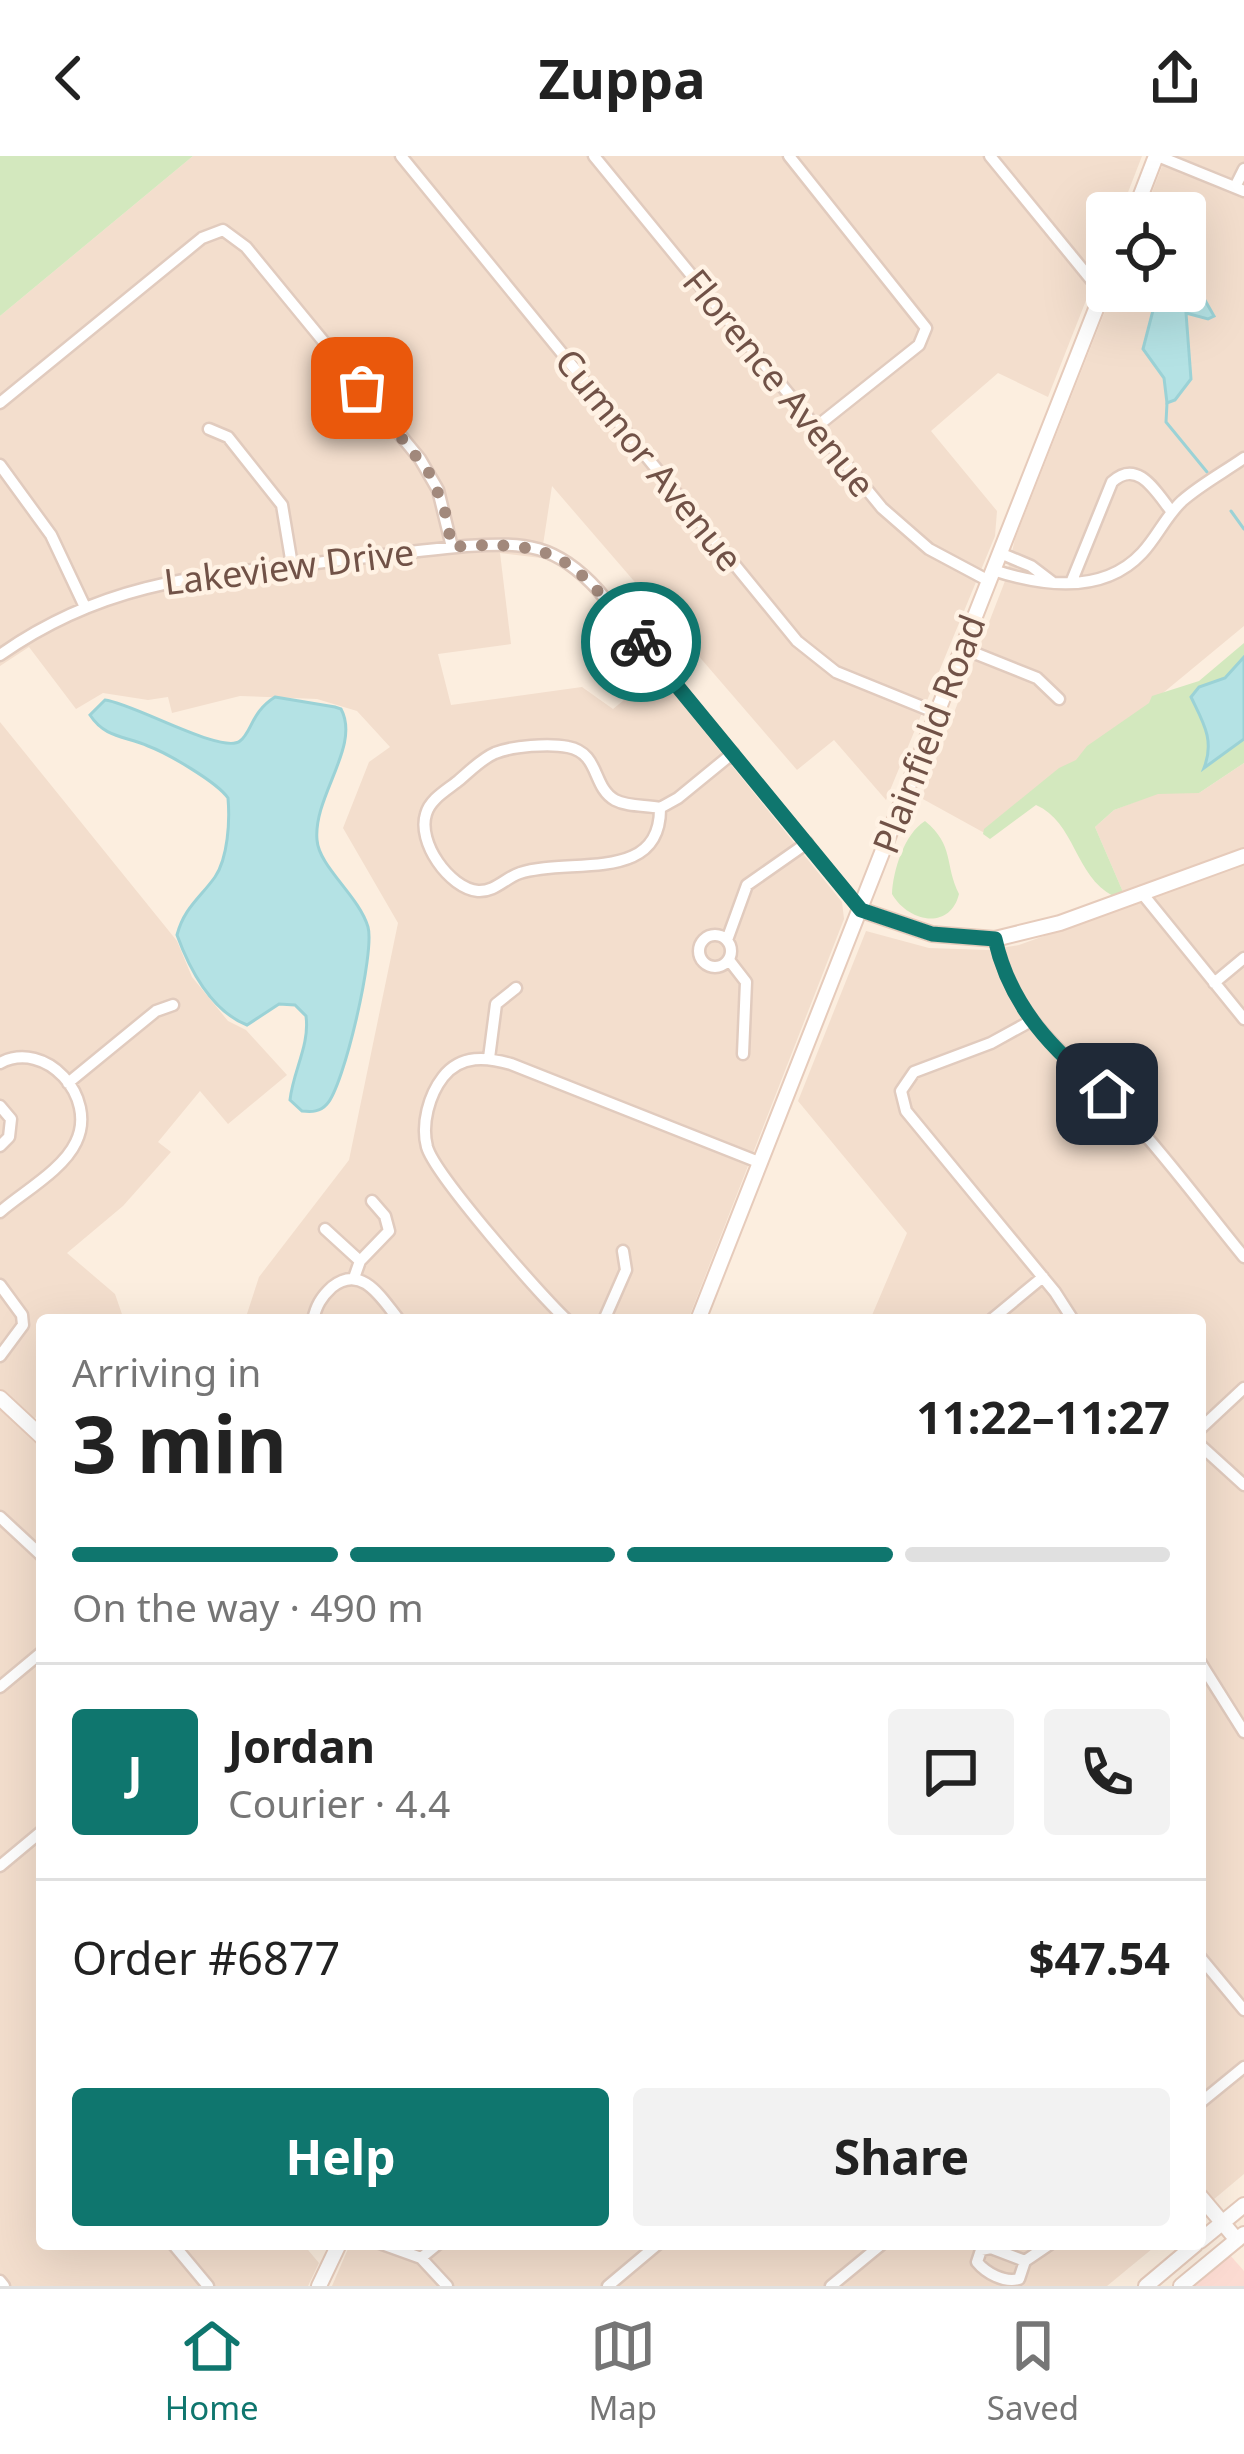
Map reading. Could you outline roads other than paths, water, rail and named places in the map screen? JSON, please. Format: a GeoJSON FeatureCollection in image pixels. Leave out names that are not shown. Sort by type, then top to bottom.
{"type":"FeatureCollection","features":[{"type":"Feature","properties":{"kind":"main road"},"geometry":{"type":"LineString","coordinates":[[1142,192],[1157,156]]}},
{"type":"Feature","properties":{"kind":"main road","name":"Plainfield Road"},"geometry":{"type":"LineString","coordinates":[[700,1314],[1095,312]]}},
{"type":"Feature","properties":{"kind":"main road"},"geometry":{"type":"LineString","coordinates":[[861,910],[932,934],[995,939],[1060,923],[1244,856]]}},
{"type":"Feature","properties":{"kind":"main road"},"geometry":{"type":"LineString","coordinates":[[0,1398],[36,1431]]}},
{"type":"Feature","properties":{"kind":"main road"},"geometry":{"type":"LineString","coordinates":[[1180,2286],[1242,2240],[1206,2203]]}},
{"type":"Feature","properties":{"kind":"main road"},"geometry":{"type":"LineString","coordinates":[[1206,2236],[1244,2205]]}},
{"type":"Feature","properties":{"kind":"main road"},"geometry":{"type":"LineString","coordinates":[[319,2286],[336,2250]]}},
{"type":"Feature","properties":{"kind":"main road"},"geometry":{"type":"LineString","coordinates":[[1146,2286],[1189,2250]]}},
{"type":"Feature","properties":{"kind":"street","name":"Cumnor Avenue"},"geometry":{"type":"LineString","coordinates":[[401,156],[797,641],[836,672],[937,713]]}},
{"type":"Feature","properties":{"kind":"street","name":"Florence Avenue"},"geometry":{"type":"LineString","coordinates":[[594,156],[899,526],[929,549],[991,575],[1034,583],[1071,583]]}},
{"type":"Feature","properties":{"kind":"street"},"geometry":{"type":"LineString","coordinates":[[788,156],[926,328],[919,345],[816,428]]}},
{"type":"Feature","properties":{"kind":"street"},"geometry":{"type":"LineString","coordinates":[[990,156],[1086,265]]}},
{"type":"Feature","properties":{"kind":"street"},"geometry":{"type":"LineString","coordinates":[[1157,156],[1240,189],[1244,169]]}},
{"type":"Feature","properties":{"kind":"street"},"geometry":{"type":"LineString","coordinates":[[0,403],[202,238],[223,230],[246,247],[420,459],[438,490],[452,547]]}},
{"type":"Feature","properties":{"kind":"street"},"geometry":{"type":"LineString","coordinates":[[209,429],[228,436],[282,505],[292,565]]}},
{"type":"Feature","properties":{"kind":"street"},"geometry":{"type":"LineString","coordinates":[[1172,512],[1138,474],[1120,475],[1112,482],[1071,583],[1095,581],[1123,569],[1146,549],[1172,512],[1244,458]]}},
{"type":"Feature","properties":{"kind":"street"},"geometry":{"type":"LineString","coordinates":[[0,464],[51,535],[85,607]]}},
{"type":"Feature","properties":{"kind":"street","name":"Lakeview Drive"},"geometry":{"type":"LineString","coordinates":[[0,655],[85,607],[120,592],[174,579],[452,547],[515,544],[564,558],[598,590],[861,910]]}},
{"type":"Feature","properties":{"kind":"street"},"geometry":{"type":"LineString","coordinates":[[1000,554],[1031,566],[1052,582]]}},
{"type":"Feature","properties":{"kind":"street"},"geometry":{"type":"LineString","coordinates":[[962,648],[1037,678],[1059,699]]}},
{"type":"Feature","properties":{"kind":"street"},"geometry":{"type":"LineString","coordinates":[[660,808],[656,838],[637,856],[522,872],[482,891],[464,887],[451,877],[425,831],[425,816],[435,799],[488,757],[511,750],[564,746],[577,750],[593,762],[611,798],[660,808],[733,753]]}},
{"type":"Feature","properties":{"kind":"street"},"geometry":{"type":"LineString","coordinates":[[727,940],[711,936],[702,942],[703,961],[721,967],[729,960],[727,940],[747,885],[807,843]]}},
{"type":"Feature","properties":{"kind":"street"},"geometry":{"type":"LineString","coordinates":[[1142,892],[1244,1018]]}},
{"type":"Feature","properties":{"kind":"street"},"geometry":{"type":"LineString","coordinates":[[995,939],[1007,978],[1031,1021],[1139,1128],[1244,1257]]}},
{"type":"Feature","properties":{"kind":"street"},"geometry":{"type":"LineString","coordinates":[[1214,983],[1244,958]]}},
{"type":"Feature","properties":{"kind":"street"},"geometry":{"type":"LineString","coordinates":[[729,960],[746,982],[743,1054]]}},
{"type":"Feature","properties":{"kind":"street"},"geometry":{"type":"LineString","coordinates":[[489,1058],[496,1004],[516,988]]}},
{"type":"Feature","properties":{"kind":"street"},"geometry":{"type":"LineString","coordinates":[[68,1083],[156,1011],[172,1005]]}},
{"type":"Feature","properties":{"kind":"street"},"geometry":{"type":"LineString","coordinates":[[1031,1021],[991,1043],[914,1072],[901,1097],[906,1111],[1069,1314]]}},
{"type":"Feature","properties":{"kind":"street"},"geometry":{"type":"LineString","coordinates":[[0,1063],[17,1057],[37,1058],[68,1083],[83,1118],[73,1150],[0,1212]]}},
{"type":"Feature","properties":{"kind":"street"},"geometry":{"type":"LineString","coordinates":[[561,1314],[428,1151],[424,1122],[442,1078],[460,1063],[489,1058],[760,1163]]}},
{"type":"Feature","properties":{"kind":"street"},"geometry":{"type":"LineString","coordinates":[[0,1106],[11,1119],[9,1137],[0,1146]]}},
{"type":"Feature","properties":{"kind":"street"},"geometry":{"type":"LineString","coordinates":[[354,1278],[360,1262],[389,1231],[385,1216],[372,1201]]}},
{"type":"Feature","properties":{"kind":"street"},"geometry":{"type":"LineString","coordinates":[[325,1229],[360,1262]]}},
{"type":"Feature","properties":{"kind":"street"},"geometry":{"type":"LineString","coordinates":[[607,1314],[626,1270],[622,1251]]}},
{"type":"Feature","properties":{"kind":"street"},"geometry":{"type":"LineString","coordinates":[[998,1314],[1043,1277]]}},
{"type":"Feature","properties":{"kind":"street"},"geometry":{"type":"LineString","coordinates":[[316,1314],[324,1295],[341,1281],[354,1278],[369,1284],[394,1314]]}},
{"type":"Feature","properties":{"kind":"street"},"geometry":{"type":"LineString","coordinates":[[0,1285],[22,1315],[23,1325],[0,1356]]}},
{"type":"Feature","properties":{"kind":"street"},"geometry":{"type":"LineString","coordinates":[[1206,1423],[1244,1388]]}},
{"type":"Feature","properties":{"kind":"street"},"geometry":{"type":"LineString","coordinates":[[1206,1450],[1244,1485]]}},
{"type":"Feature","properties":{"kind":"street"},"geometry":{"type":"LineString","coordinates":[[0,1517],[36,1550]]}},
{"type":"Feature","properties":{"kind":"street"},"geometry":{"type":"LineString","coordinates":[[0,1687],[36,1657]]}},
{"type":"Feature","properties":{"kind":"street"},"geometry":{"type":"LineString","coordinates":[[1206,1672],[1244,1732]]}},
{"type":"Feature","properties":{"kind":"street"},"geometry":{"type":"LineString","coordinates":[[0,1866],[36,1837]]}},
{"type":"Feature","properties":{"kind":"street"},"geometry":{"type":"LineString","coordinates":[[1206,1964],[1244,2010]]}},
{"type":"Feature","properties":{"kind":"street"},"geometry":{"type":"LineString","coordinates":[[1206,2098],[1244,2067]]}},
{"type":"Feature","properties":{"kind":"street"},"geometry":{"type":"LineString","coordinates":[[178,2250],[208,2286]]}},
{"type":"Feature","properties":{"kind":"street"},"geometry":{"type":"LineString","coordinates":[[399,2250],[421,2258],[447,2286]]}},
{"type":"Feature","properties":{"kind":"street"},"geometry":{"type":"LineString","coordinates":[[421,2258],[431,2250]]}},
{"type":"Feature","properties":{"kind":"street"},"geometry":{"type":"LineString","coordinates":[[608,2286],[651,2250]]}},
{"type":"Feature","properties":{"kind":"street"},"geometry":{"type":"LineString","coordinates":[[831,2286],[876,2250]]}},
{"type":"Feature","properties":{"kind":"street"},"geometry":{"type":"LineString","coordinates":[[1025,2261],[1042,2250]]}},
{"type":"Feature","properties":{"kind":"water"},"geometry":{"type":"Polygon","coordinates":[[[1206,302],[1214,316],[1208,319],[1186,313],[1191,379],[1175,400],[1167,403],[1164,378],[1143,349],[1153,312],[1206,312],[1206,302]]]}},
{"type":"Feature","properties":{"kind":"water"},"geometry":{"type":"Polygon","coordinates":[[[1244,657],[1244,739],[1204,768],[1208,740],[1191,697],[1199,687],[1225,678],[1244,657]]]}},
{"type":"Feature","properties":{"kind":"water"},"geometry":{"type":"Polygon","coordinates":[[[275,697],[341,709],[345,739],[322,806],[317,840],[325,861],[368,927],[363,989],[349,1047],[334,1092],[324,1107],[312,1111],[302,1111],[290,1100],[306,1037],[306,1016],[295,1005],[279,1004],[247,1025],[234,1018],[203,987],[177,935],[188,910],[223,860],[228,798],[191,769],[109,732],[90,715],[105,700],[230,743],[244,737],[261,709],[275,697]]]}},
{"type":"Feature","properties":{"kind":"waterway"},"geometry":{"type":"LineString","coordinates":[[1167,403],[1166,422],[1207,472]]}},
{"type":"Feature","properties":{"kind":"waterway"},"geometry":{"type":"LineString","coordinates":[[1231,511],[1244,529]]}}]}
